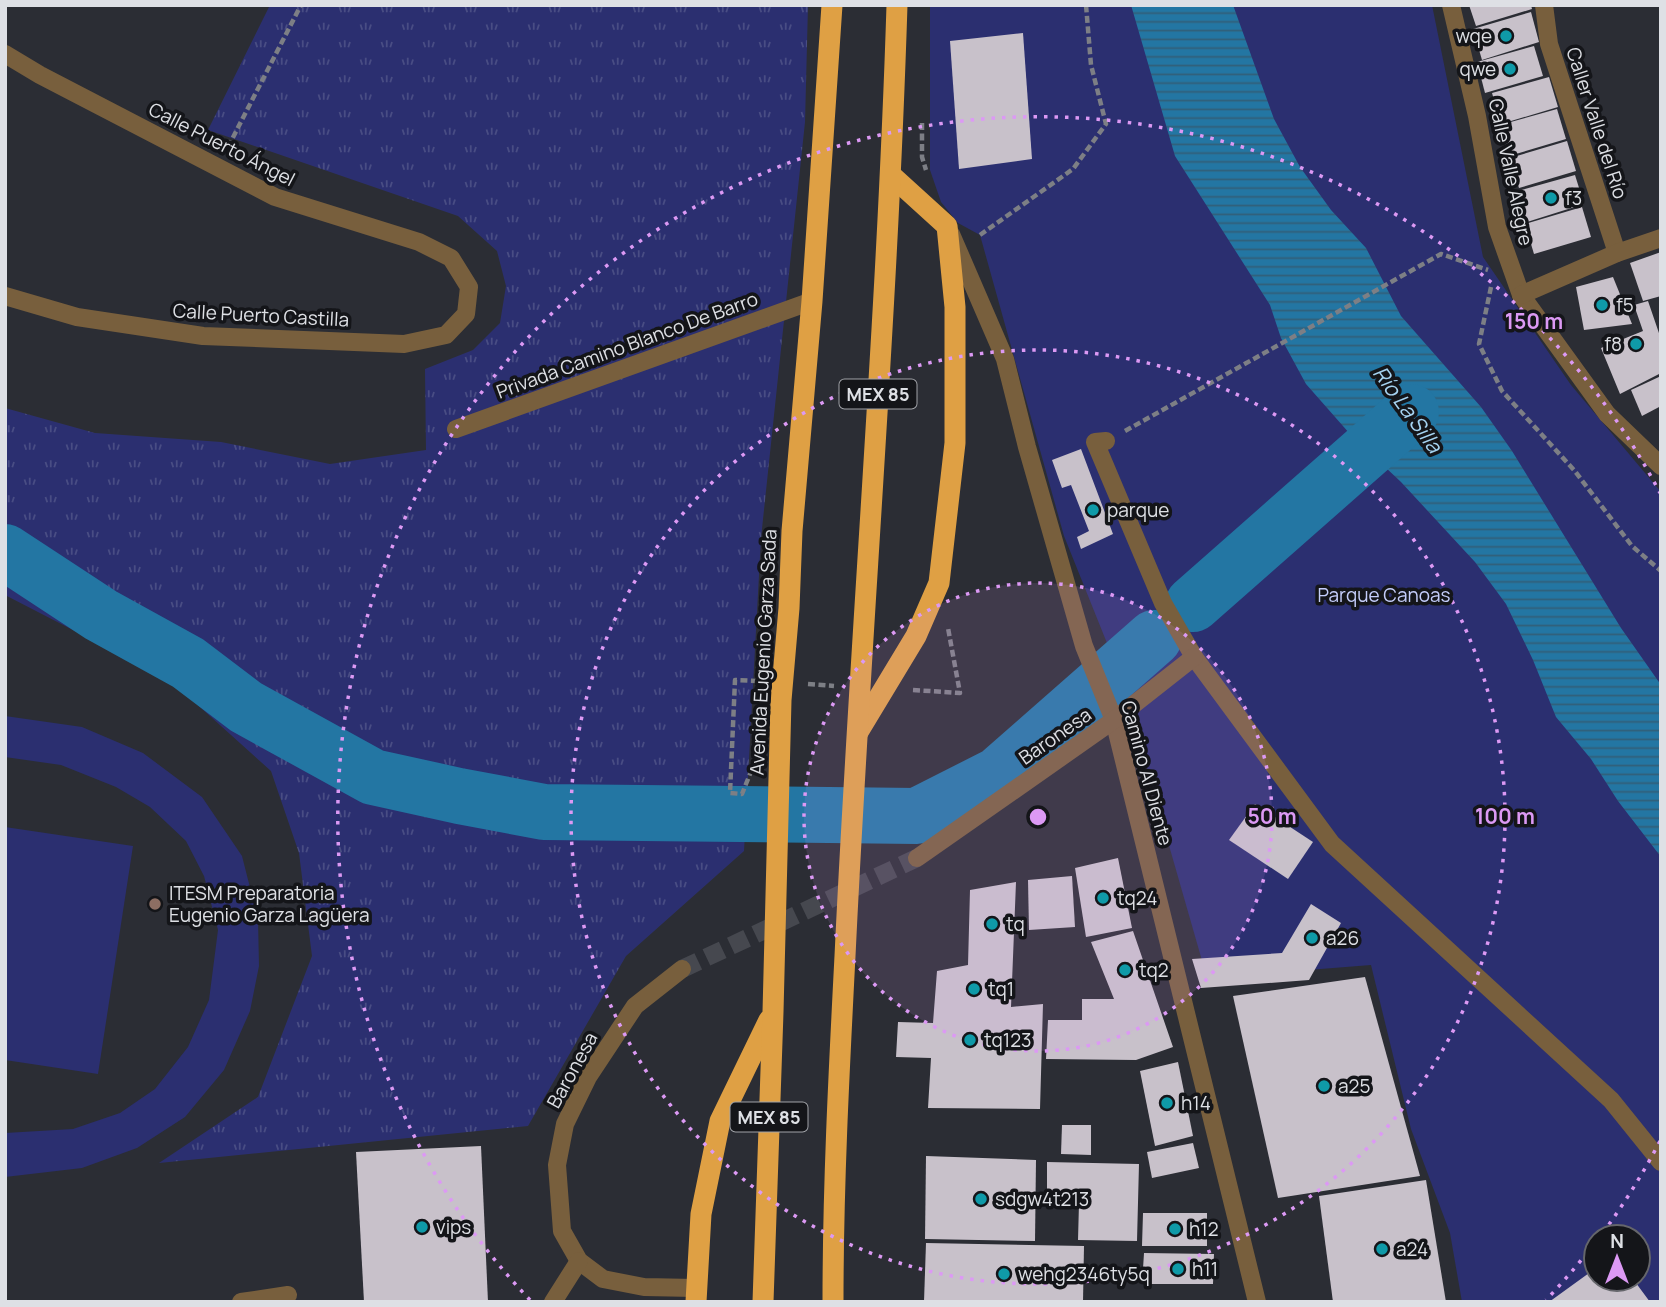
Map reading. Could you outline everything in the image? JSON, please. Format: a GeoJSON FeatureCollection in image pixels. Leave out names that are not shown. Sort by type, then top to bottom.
{"type":"FeatureCollection","features":[{"type":"Feature","properties":{"kind":"highway","name":"Avenida Eugenio Garza Sada"},"geometry":{"type":"LineString","coordinates":[[763,1302],[774,1012],[781,700],[832,5]]}},
{"type":"Feature","properties":{"kind":"highway","name":"MEX 85"},"geometry":{"type":"LineString","coordinates":[[833,1302],[833,1196],[855,737],[892,176],[897,5]]}},
{"type":"Feature","properties":{"kind":"highway"},"geometry":{"type":"LineString","coordinates":[[855,737],[916,636],[939,583],[955,443],[955,307],[947,226],[892,176]]}},
{"type":"Feature","properties":{"kind":"highway"},"geometry":{"type":"LineString","coordinates":[[695,1295],[701,1214],[720,1121],[774,1012]]}},
{"type":"Feature","properties":{"kind":"highway"},"geometry":{"type":"LineString","coordinates":[[820,1302],[833,1196]]}},
{"type":"Feature","properties":{"kind":"street","name":"Calle Valle Alegre"},"geometry":{"type":"LineString","coordinates":[[1451,5],[1478,116],[1497,227],[1521,295],[1608,414],[1661,466]]}},
{"type":"Feature","properties":{"kind":"street","name":"Caller Valle del Río"},"geometry":{"type":"LineString","coordinates":[[1544,5],[1549,44],[1617,253]]}},
{"type":"Feature","properties":{"kind":"street","name":"Calle Puerto Ángel"},"geometry":{"type":"LineString","coordinates":[[5,54],[40,75],[275,197],[419,242],[452,258],[469,287],[466,314]]}},
{"type":"Feature","properties":{"kind":"street","name":"Camino Al Diente"},"geometry":{"type":"LineString","coordinates":[[947,226],[1005,359],[1027,447],[1084,646],[1114,719],[1257,1302]]}},
{"type":"Feature","properties":{"kind":"street"},"geometry":{"type":"LineString","coordinates":[[1521,295],[1617,253],[1661,239]]}},
{"type":"Feature","properties":{"kind":"street","name":"Calle Puerto Castilla"},"geometry":{"type":"LineString","coordinates":[[5,296],[77,317],[216,337],[404,344],[446,335],[466,314]]}},
{"type":"Feature","properties":{"kind":"street","name":"Privada Camino Blanco De Barro"},"geometry":{"type":"LineString","coordinates":[[456,429],[812,301]]}},
{"type":"Feature","properties":{"kind":"street"},"geometry":{"type":"LineString","coordinates":[[1106,441],[1095,442],[1164,603],[1195,657],[1332,844],[1611,1100],[1661,1162]]}},
{"type":"Feature","properties":{"kind":"street","name":"Baronesa"},"geometry":{"type":"LineString","coordinates":[[917,858],[1114,719],[1195,657]]}},
{"type":"Feature","properties":{"kind":"street","name":"Baronesa"},"geometry":{"type":"LineString","coordinates":[[682,969],[635,1006],[588,1077],[565,1124],[557,1165],[562,1231],[579,1261],[603,1279],[695,1295]]}},
{"type":"Feature","properties":{"kind":"street"},"geometry":{"type":"LineString","coordinates":[[553,1302],[579,1261]]}},
{"type":"Feature","properties":{"kind":"street"},"geometry":{"type":"LineString","coordinates":[[241,1302],[288,1295]]}},
{"type":"Feature","properties":{"kind":"path"},"geometry":{"type":"LineString","coordinates":[[218,166],[302,5]]}},
{"type":"Feature","properties":{"kind":"path"},"geometry":{"type":"LineString","coordinates":[[980,235],[1073,169],[1106,124],[1091,65],[1086,5]]}},
{"type":"Feature","properties":{"kind":"path"},"geometry":{"type":"LineString","coordinates":[[922,116],[922,157],[930,180]]}},
{"type":"Feature","properties":{"kind":"path"},"geometry":{"type":"LineString","coordinates":[[1106,441],[1441,254],[1494,272]]}},
{"type":"Feature","properties":{"kind":"path"},"geometry":{"type":"LineString","coordinates":[[1492,284],[1479,344],[1502,391],[1574,470],[1632,546],[1661,571]]}},
{"type":"Feature","properties":{"kind":"path"},"geometry":{"type":"LineString","coordinates":[[939,583],[960,693]]}},
{"type":"Feature","properties":{"kind":"path"},"geometry":{"type":"LineString","coordinates":[[736,680],[730,793],[741,794],[756,759]]}},
{"type":"Feature","properties":{"kind":"green space"},"geometry":{"type":"Polygon","coordinates":[[[270,5],[808,5],[805,122],[761,538],[744,851],[626,956],[528,1126],[159,1163],[258,1097],[312,956],[299,853],[271,771],[170,680],[5,595],[5,408],[95,433],[221,442],[330,464],[426,450],[425,369],[473,350],[500,323],[506,286],[497,251],[458,216],[208,130],[270,5]]]}},
{"type":"Feature","properties":{"kind":"green space","name":"Parque Canoas"},"geometry":{"type":"Polygon","coordinates":[[[930,5],[1432,5],[1483,257],[1571,385],[1661,492],[1661,1302],[1462,1302],[1450,1233],[1411,1129],[1371,965],[1207,978],[1121,678],[1064,536],[980,235],[958,223],[941,202],[930,170],[930,5]]]}},
{"type":"Feature","properties":{"kind":"green space"},"geometry":{"type":"Polygon","coordinates":[[[5,716],[82,727],[143,753],[202,797],[242,856],[258,919],[259,966],[250,1011],[224,1070],[185,1117],[137,1148],[82,1168],[5,1177],[5,1133],[73,1129],[120,1113],[155,1089],[188,1047],[209,1000],[218,930],[204,876],[186,841],[150,807],[116,787],[61,765],[5,757],[5,716]]]}},
{"type":"Feature","properties":{"kind":"green space"},"geometry":{"type":"Polygon","coordinates":[[[5,827],[133,846],[98,1074],[5,1060],[5,827]]]}},
{"type":"Feature","properties":{"kind":"water","name":"Río La Silla"},"geometry":{"type":"Polygon","coordinates":[[[1131,5],[1233,5],[1274,119],[1300,167],[1331,210],[1366,248],[1401,316],[1481,407],[1512,451],[1621,628],[1661,685],[1661,857],[1618,801],[1591,759],[1556,717],[1506,604],[1475,562],[1401,482],[1350,434],[1306,384],[1281,338],[1270,305],[1175,156],[1131,5]]]}},
{"type":"Feature","properties":{"kind":"building"},"geometry":{"type":"Polygon","coordinates":[[[1469,5],[1531,5],[1532,9],[1476,26],[1469,5]]]}},
{"type":"Feature","properties":{"kind":"building","name":"wqe"},"geometry":{"type":"Polygon","coordinates":[[[1531,12],[1539,42],[1482,60],[1473,29],[1531,12]]]}},
{"type":"Feature","properties":{"kind":"building"},"geometry":{"type":"Polygon","coordinates":[[[1023,33],[1032,159],[959,169],[950,41],[1023,33]]]}},
{"type":"Feature","properties":{"kind":"building","name":"qwe"},"geometry":{"type":"Polygon","coordinates":[[[1534,46],[1543,76],[1485,93],[1477,62],[1534,46]]]}},
{"type":"Feature","properties":{"kind":"building"},"geometry":{"type":"Polygon","coordinates":[[[1549,77],[1558,107],[1501,124],[1492,93],[1549,77]]]}},
{"type":"Feature","properties":{"kind":"building"},"geometry":{"type":"Polygon","coordinates":[[[1557,109],[1566,139],[1509,156],[1500,125],[1557,109]]]}},
{"type":"Feature","properties":{"kind":"building"},"geometry":{"type":"Polygon","coordinates":[[[1567,141],[1576,171],[1519,188],[1510,158],[1567,141]]]}},
{"type":"Feature","properties":{"kind":"building","name":"f3"},"geometry":{"type":"Polygon","coordinates":[[[1575,175],[1584,204],[1527,222],[1518,191],[1575,175]]]}},
{"type":"Feature","properties":{"kind":"building"},"geometry":{"type":"Polygon","coordinates":[[[1582,207],[1591,237],[1534,254],[1525,224],[1582,207]]]}},
{"type":"Feature","properties":{"kind":"building"},"geometry":{"type":"Polygon","coordinates":[[[1661,252],[1661,296],[1643,301],[1630,263],[1661,252]]]}},
{"type":"Feature","properties":{"kind":"building","name":"f5"},"geometry":{"type":"Polygon","coordinates":[[[1613,277],[1632,324],[1584,330],[1576,287],[1613,277]]]}},
{"type":"Feature","properties":{"kind":"building","name":"f8"},"geometry":{"type":"Polygon","coordinates":[[[1648,301],[1661,339],[1661,373],[1620,394],[1601,348],[1643,331],[1634,305],[1648,301]]]}},
{"type":"Feature","properties":{"kind":"building"},"geometry":{"type":"Polygon","coordinates":[[[1661,376],[1661,406],[1642,416],[1631,390],[1661,376]]]}},
{"type":"Feature","properties":{"kind":"building","name":"parque"},"geometry":{"type":"Polygon","coordinates":[[[1081,449],[1113,534],[1081,549],[1077,537],[1089,531],[1071,485],[1062,488],[1052,460],[1081,449]]]}},
{"type":"Feature","properties":{"kind":"building"},"geometry":{"type":"Polygon","coordinates":[[[1255,804],[1313,842],[1288,879],[1229,840],[1255,804]]]}},
{"type":"Feature","properties":{"kind":"building","name":"tq24"},"geometry":{"type":"Polygon","coordinates":[[[1118,858],[1132,928],[1086,937],[1075,868],[1118,858]]]}},
{"type":"Feature","properties":{"kind":"building"},"geometry":{"type":"Polygon","coordinates":[[[1072,876],[1075,927],[1029,930],[1028,880],[1072,876]]]}},
{"type":"Feature","properties":{"kind":"building","name":"tq123"},"geometry":{"type":"Polygon","coordinates":[[[1016,882],[1011,1007],[1043,1004],[1040,1109],[928,1108],[931,1058],[896,1057],[898,1022],[933,1023],[937,971],[968,965],[970,890],[1016,882]]]}},
{"type":"Feature","properties":{"kind":"building","name":"a26"},"geometry":{"type":"Polygon","coordinates":[[[1311,904],[1341,923],[1309,980],[1201,988],[1192,959],[1282,953],[1311,904]]]}},
{"type":"Feature","properties":{"kind":"building","name":"tq2"},"geometry":{"type":"Polygon","coordinates":[[[1133,931],[1173,1047],[1136,1060],[1046,1059],[1048,1020],[1082,1020],[1082,999],[1114,999],[1091,942],[1133,931]]]}},
{"type":"Feature","properties":{"kind":"building","name":"a25"},"geometry":{"type":"Polygon","coordinates":[[[1365,977],[1420,1176],[1278,1198],[1233,996],[1365,977]]]}},
{"type":"Feature","properties":{"kind":"building","name":"h14"},"geometry":{"type":"Polygon","coordinates":[[[1178,1062],[1193,1136],[1155,1146],[1140,1071],[1178,1062]]]}},
{"type":"Feature","properties":{"kind":"building"},"geometry":{"type":"Polygon","coordinates":[[[1062,1125],[1091,1125],[1091,1155],[1061,1154],[1062,1125]]]}},
{"type":"Feature","properties":{"kind":"building"},"geometry":{"type":"Polygon","coordinates":[[[1193,1143],[1199,1168],[1152,1178],[1147,1152],[1193,1143]]]}},
{"type":"Feature","properties":{"kind":"building","name":"vips"},"geometry":{"type":"Polygon","coordinates":[[[481,1146],[488,1302],[364,1302],[356,1152],[481,1146]]]}},
{"type":"Feature","properties":{"kind":"building","name":"sdgw4t213"},"geometry":{"type":"Polygon","coordinates":[[[926,1156],[1036,1160],[1035,1241],[925,1239],[926,1156]]]}},
{"type":"Feature","properties":{"kind":"building"},"geometry":{"type":"Polygon","coordinates":[[[1047,1162],[1139,1164],[1137,1241],[1078,1240],[1079,1203],[1047,1203],[1047,1162]]]}},
{"type":"Feature","properties":{"kind":"building","name":"a24"},"geometry":{"type":"Polygon","coordinates":[[[1426,1180],[1446,1302],[1333,1302],[1319,1196],[1426,1180]]]}},
{"type":"Feature","properties":{"kind":"building","name":"h12"},"geometry":{"type":"Polygon","coordinates":[[[1143,1213],[1207,1213],[1207,1246],[1142,1246],[1143,1213]]]}},
{"type":"Feature","properties":{"kind":"building","name":"wehg2346ty5q"},"geometry":{"type":"Polygon","coordinates":[[[926,1243],[1084,1246],[1083,1302],[924,1302],[926,1243]]]}},
{"type":"Feature","properties":{"kind":"building","name":"h11"},"geometry":{"type":"Polygon","coordinates":[[[1144,1253],[1214,1254],[1213,1284],[1142,1284],[1144,1253]]]}},
{"type":"Feature","properties":{"kind":"building"},"geometry":{"type":"Polygon","coordinates":[[[1582,1278],[1582,1293],[1643,1293],[1650,1302],[1549,1302],[1582,1278]]]}},
{"type":"Feature","properties":{"kind":"waterway","name":"Río La Silla"},"geometry":{"type":"LineString","coordinates":[[1193,604],[1411,412]]}},
{"type":"Feature","properties":{"kind":"waterway"},"geometry":{"type":"LineString","coordinates":[[5,552],[101,615],[188,663],[246,707],[373,777],[544,812],[917,816],[998,775],[1154,638]]}},
{"type":"Feature","properties":{"kind":"tunnel"},"geometry":{"type":"LineString","coordinates":[[682,969],[917,858]]}},
{"type":"Feature","properties":{"kind":"place","name":"wqe"},"geometry":{"type":"Point","coordinates":[1506,36]}},
{"type":"Feature","properties":{"kind":"place","name":"qwe"},"geometry":{"type":"Point","coordinates":[1510,69]}},
{"type":"Feature","properties":{"kind":"place","name":"f3"},"geometry":{"type":"Point","coordinates":[1551,198]}},
{"type":"Feature","properties":{"kind":"place","name":"f5"},"geometry":{"type":"Point","coordinates":[1602,305]}},
{"type":"Feature","properties":{"kind":"place","name":"f8"},"geometry":{"type":"Point","coordinates":[1636,344]}},
{"type":"Feature","properties":{"kind":"place","name":"parque"},"geometry":{"type":"Point","coordinates":[1093,510]}},
{"type":"Feature","properties":{"kind":"place","name":"tq24"},"geometry":{"type":"Point","coordinates":[1103,898]}},
{"type":"Feature","properties":{"kind":"place","name":"ITESM Preparatoria Eugenio Garza Lagüera"},"geometry":{"type":"Point","coordinates":[155,904]}},
{"type":"Feature","properties":{"kind":"place","name":"tq"},"geometry":{"type":"Point","coordinates":[992,924]}},
{"type":"Feature","properties":{"kind":"place","name":"a26"},"geometry":{"type":"Point","coordinates":[1312,938]}},
{"type":"Feature","properties":{"kind":"place","name":"tq2"},"geometry":{"type":"Point","coordinates":[1125,970]}},
{"type":"Feature","properties":{"kind":"place","name":"tq1"},"geometry":{"type":"Point","coordinates":[974,989]}},
{"type":"Feature","properties":{"kind":"place","name":"tq123"},"geometry":{"type":"Point","coordinates":[970,1040]}},
{"type":"Feature","properties":{"kind":"place","name":"a25"},"geometry":{"type":"Point","coordinates":[1324,1086]}},
{"type":"Feature","properties":{"kind":"place","name":"h14"},"geometry":{"type":"Point","coordinates":[1167,1103]}},
{"type":"Feature","properties":{"kind":"place","name":"sdgw4t213"},"geometry":{"type":"Point","coordinates":[981,1199]}},
{"type":"Feature","properties":{"kind":"place","name":"vips"},"geometry":{"type":"Point","coordinates":[422,1227]}},
{"type":"Feature","properties":{"kind":"place","name":"h12"},"geometry":{"type":"Point","coordinates":[1175,1229]}},
{"type":"Feature","properties":{"kind":"place","name":"a24"},"geometry":{"type":"Point","coordinates":[1382,1249]}},
{"type":"Feature","properties":{"kind":"place","name":"h11"},"geometry":{"type":"Point","coordinates":[1178,1269]}},
{"type":"Feature","properties":{"kind":"place","name":"wehg2346ty5q"},"geometry":{"type":"Point","coordinates":[1004,1274]}}]}
